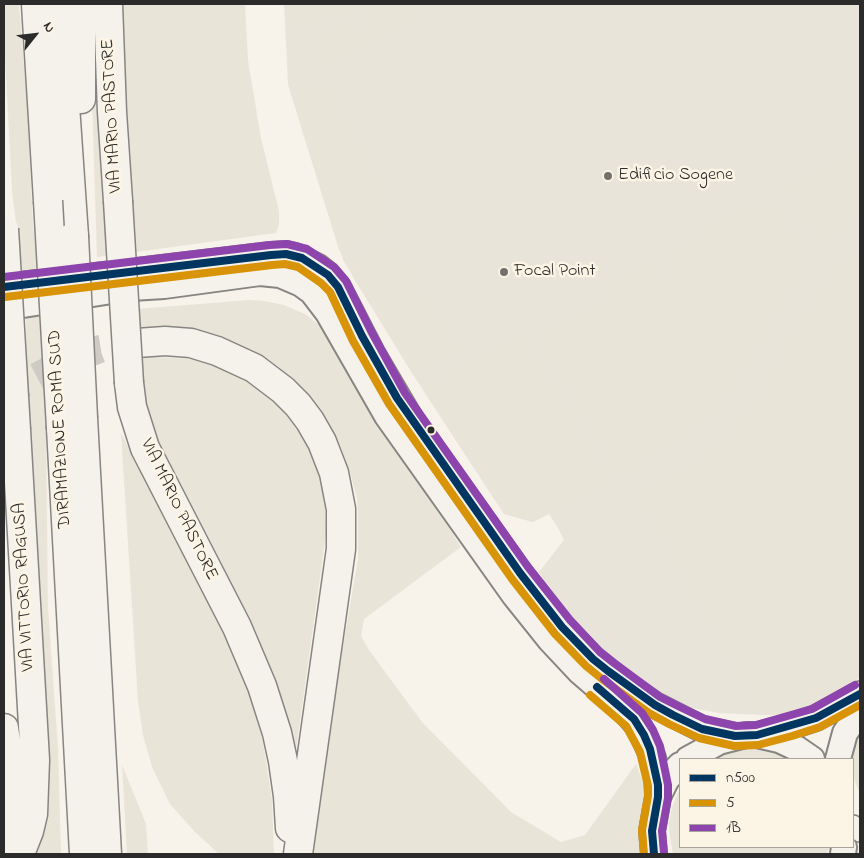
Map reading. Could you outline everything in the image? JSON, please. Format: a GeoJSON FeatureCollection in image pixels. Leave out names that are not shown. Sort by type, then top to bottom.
{"type":"FeatureCollection","features":[{"type":"Feature","properties":{"kind":"highway"},"geometry":{"type":"LineString","coordinates":[[74,236],[81,149],[82,4]]}},
{"type":"Feature","properties":{"kind":"highway","name":"VIA MARIO PASTORE"},"geometry":{"type":"LineString","coordinates":[[108,4],[112,112],[132,407],[145,448],[234,620],[262,686],[277,733],[283,761],[289,804],[290,854]]}},
{"type":"Feature","properties":{"kind":"highway"},"geometry":{"type":"LineString","coordinates":[[42,7],[74,236]]}},
{"type":"Feature","properties":{"kind":"highway","name":"DIRAMAZIONE ROMA SUD"},"geometry":{"type":"LineString","coordinates":[[42,7],[48,201],[72,423],[107,854]]}},
{"type":"Feature","properties":{"kind":"highway","name":"VIA VITTORIO RAGUSA"},"geometry":{"type":"LineString","coordinates":[[4,229],[34,760],[32,814],[20,854]]}},
{"type":"Feature","properties":{"kind":"highway","name":"DIRAMAZIONE ROMA SUD"},"geometry":{"type":"LineString","coordinates":[[74,236],[72,423],[84,854]]}},
{"type":"Feature","properties":{"kind":"highway"},"geometry":{"type":"LineString","coordinates":[[137,343],[179,342],[204,346],[231,356],[258,372],[283,390],[298,405],[322,442],[334,473],[341,509],[341,549],[298,854]]}},
{"type":"Feature","properties":{"kind":"highway"},"geometry":{"type":"LineString","coordinates":[[4,728],[13,789],[13,824],[10,854]]}},
{"type":"Feature","properties":{"kind":"street"},"geometry":{"type":"LineString","coordinates":[[4,287],[271,255],[295,256],[310,262],[328,275],[338,286],[383,373],[412,421],[520,574],[562,626],[600,665],[655,705],[702,729],[788,743],[810,758]]}},
{"type":"Feature","properties":{"kind":"street"},"geometry":{"type":"LineString","coordinates":[[4,308],[131,288],[164,286],[260,273],[280,275],[312,292],[328,313],[387,416],[514,595],[580,672],[634,719],[640,728],[653,758],[657,774],[658,797],[652,831],[654,854]]}},
{"type":"Feature","properties":{"kind":"street"},"geometry":{"type":"LineString","coordinates":[[690,758],[719,742],[790,727],[816,718],[860,694]]}},
{"type":"Feature","properties":{"kind":"street"},"geometry":{"type":"LineString","coordinates":[[838,758],[845,733],[860,711]]}},
{"type":"Feature","properties":{"kind":"street"},"geometry":{"type":"LineString","coordinates":[[658,797],[667,780],[679,766]]}},
{"type":"Feature","properties":{"kind":"shaded area"},"geometry":{"type":"Polygon","coordinates":[[[4,4],[19,4],[27,100],[33,226],[42,296],[45,350],[48,608],[58,748],[61,854],[30,854],[26,324],[23,279],[12,191],[4,4]]]}},
{"type":"Feature","properties":{"kind":"shaded area"},"geometry":{"type":"Polygon","coordinates":[[[89,4],[98,4],[111,255],[97,257],[89,4]]]}},
{"type":"Feature","properties":{"kind":"shaded area"},"geometry":{"type":"Polygon","coordinates":[[[121,4],[245,4],[248,60],[261,138],[279,211],[279,224],[276,233],[128,253],[121,4]]]}},
{"type":"Feature","properties":{"kind":"shaded area"},"geometry":{"type":"Polygon","coordinates":[[[284,4],[860,4],[860,678],[791,714],[719,713],[687,707],[646,685],[598,650],[557,606],[539,572],[564,540],[558,528],[549,514],[533,522],[504,514],[412,373],[343,260],[288,84],[284,4]]]}},
{"type":"Feature","properties":{"kind":"shaded area"},"geometry":{"type":"Polygon","coordinates":[[[291,4],[344,4],[348,11],[338,17],[292,30],[291,4]]]}},
{"type":"Feature","properties":{"kind":"shaded area"},"geometry":{"type":"Polygon","coordinates":[[[381,4],[412,4],[419,17],[377,41],[362,15],[381,4]]]}},
{"type":"Feature","properties":{"kind":"shaded area"},"geometry":{"type":"Polygon","coordinates":[[[354,20],[369,46],[324,70],[309,44],[354,20]]]}},
{"type":"Feature","properties":{"kind":"shaded area"},"geometry":{"type":"Polygon","coordinates":[[[323,81],[382,185],[374,190],[391,219],[339,250],[290,91],[323,81]]]}},
{"type":"Feature","properties":{"kind":"shaded area"},"geometry":{"type":"Polygon","coordinates":[[[860,146],[860,211],[820,245],[788,186],[860,146]]]}},
{"type":"Feature","properties":{"kind":"shaded area"},"geometry":{"type":"Polygon","coordinates":[[[759,202],[765,212],[778,204],[808,258],[733,388],[699,426],[618,477],[546,348],[551,345],[544,334],[605,299],[600,291],[647,262],[657,281],[673,272],[663,253],[759,202]]]}},
{"type":"Feature","properties":{"kind":"shaded area"},"geometry":{"type":"Polygon","coordinates":[[[393,242],[458,349],[412,373],[353,277],[349,264],[393,242]]]}},
{"type":"Feature","properties":{"kind":"shaded area"},"geometry":{"type":"Polygon","coordinates":[[[860,252],[860,678],[808,709],[791,714],[762,715],[639,496],[685,473],[732,434],[766,390],[801,318],[842,263],[860,252]]]}},
{"type":"Feature","properties":{"kind":"shaded area"},"geometry":{"type":"Polygon","coordinates":[[[249,300],[284,305],[305,314],[319,325],[461,547],[364,619],[361,636],[369,650],[422,722],[511,812],[561,842],[585,835],[636,764],[644,785],[641,844],[643,854],[312,854],[334,698],[358,559],[357,498],[350,472],[331,427],[307,395],[137,338],[137,309],[249,300]]]}},
{"type":"Feature","properties":{"kind":"shaded area"},"geometry":{"type":"Polygon","coordinates":[[[522,332],[532,350],[502,366],[497,367],[487,363],[482,355],[522,332]]]}},
{"type":"Feature","properties":{"kind":"shaded area"},"geometry":{"type":"Polygon","coordinates":[[[537,354],[609,482],[533,522],[504,514],[423,390],[477,358],[487,370],[499,372],[537,354]]]}},
{"type":"Feature","properties":{"kind":"shaded area"},"geometry":{"type":"Polygon","coordinates":[[[139,356],[204,361],[245,377],[273,397],[284,410],[308,446],[316,465],[325,499],[326,534],[296,750],[274,675],[216,557],[163,459],[144,403],[139,356]]]}},
{"type":"Feature","properties":{"kind":"shaded area"},"geometry":{"type":"Polygon","coordinates":[[[121,433],[217,619],[248,690],[263,742],[272,800],[274,854],[219,854],[194,831],[170,804],[152,767],[143,735],[138,702],[121,433]]]}},
{"type":"Feature","properties":{"kind":"shaded area"},"geometry":{"type":"Polygon","coordinates":[[[860,730],[860,794],[854,779],[854,758],[851,757],[860,730]]]}},
{"type":"Feature","properties":{"kind":"shaded area"},"geometry":{"type":"Polygon","coordinates":[[[741,748],[756,748],[772,751],[788,758],[711,758],[741,748]]]}},
{"type":"Feature","properties":{"kind":"shaded area"},"geometry":{"type":"Polygon","coordinates":[[[122,765],[146,824],[148,854],[127,854],[122,765]]]}},
{"type":"Feature","properties":{"kind":"shaded area"},"geometry":{"type":"Polygon","coordinates":[[[679,790],[679,848],[829,848],[827,854],[673,854],[669,823],[672,807],[679,790]]]}},
{"type":"Feature","properties":{"kind":"tunnel"},"geometry":{"type":"LineString","coordinates":[[4,402],[19,386],[65,362],[100,349],[137,343]]}},
{"type":"Feature","properties":{"kind":"transit line","name":"1B"},"geometry":{"type":"LineString","coordinates":[[4,277],[270,245],[287,244],[307,249],[334,267],[346,281],[405,393],[528,567],[570,620],[600,652],[660,697],[705,719],[736,726],[756,725],[812,709],[855,685]]}},
{"type":"Feature","properties":{"kind":"transit line","name":"n500"},"geometry":{"type":"LineString","coordinates":[[4,287],[271,255],[286,254],[302,258],[328,275],[338,287],[362,336],[397,398],[520,573],[562,627],[593,659],[608,671],[655,705],[673,715],[702,729],[735,736],[757,735],[816,718],[860,694]]}},
{"type":"Feature","properties":{"kind":"transit line","name":"5"},"geometry":{"type":"LineString","coordinates":[[5,297],[272,265],[285,264],[298,267],[321,283],[330,292],[353,341],[389,404],[512,579],[555,634],[586,666],[602,679],[649,713],[669,724],[699,738],[734,746],[758,745],[820,727],[860,705]]}},
{"type":"Feature","properties":{"kind":"transit line","name":"1B"},"geometry":{"type":"LineString","coordinates":[[604,679],[642,713],[653,730],[660,746],[668,785],[668,798],[662,831],[664,853]]}},
{"type":"Feature","properties":{"kind":"transit line","name":"n500"},"geometry":{"type":"LineString","coordinates":[[597,687],[634,719],[650,749],[658,785],[658,797],[652,831],[654,854]]}},
{"type":"Feature","properties":{"kind":"transit line","name":"5"},"geometry":{"type":"LineString","coordinates":[[590,695],[626,726],[640,752],[648,786],[642,830],[644,854]]}},
{"type":"Feature","properties":{"kind":"place","name":"Edificio Sogene"},"geometry":{"type":"Point","coordinates":[608,176]}},
{"type":"Feature","properties":{"kind":"place","name":"Focal Point"},"geometry":{"type":"Point","coordinates":[504,272]}}]}
